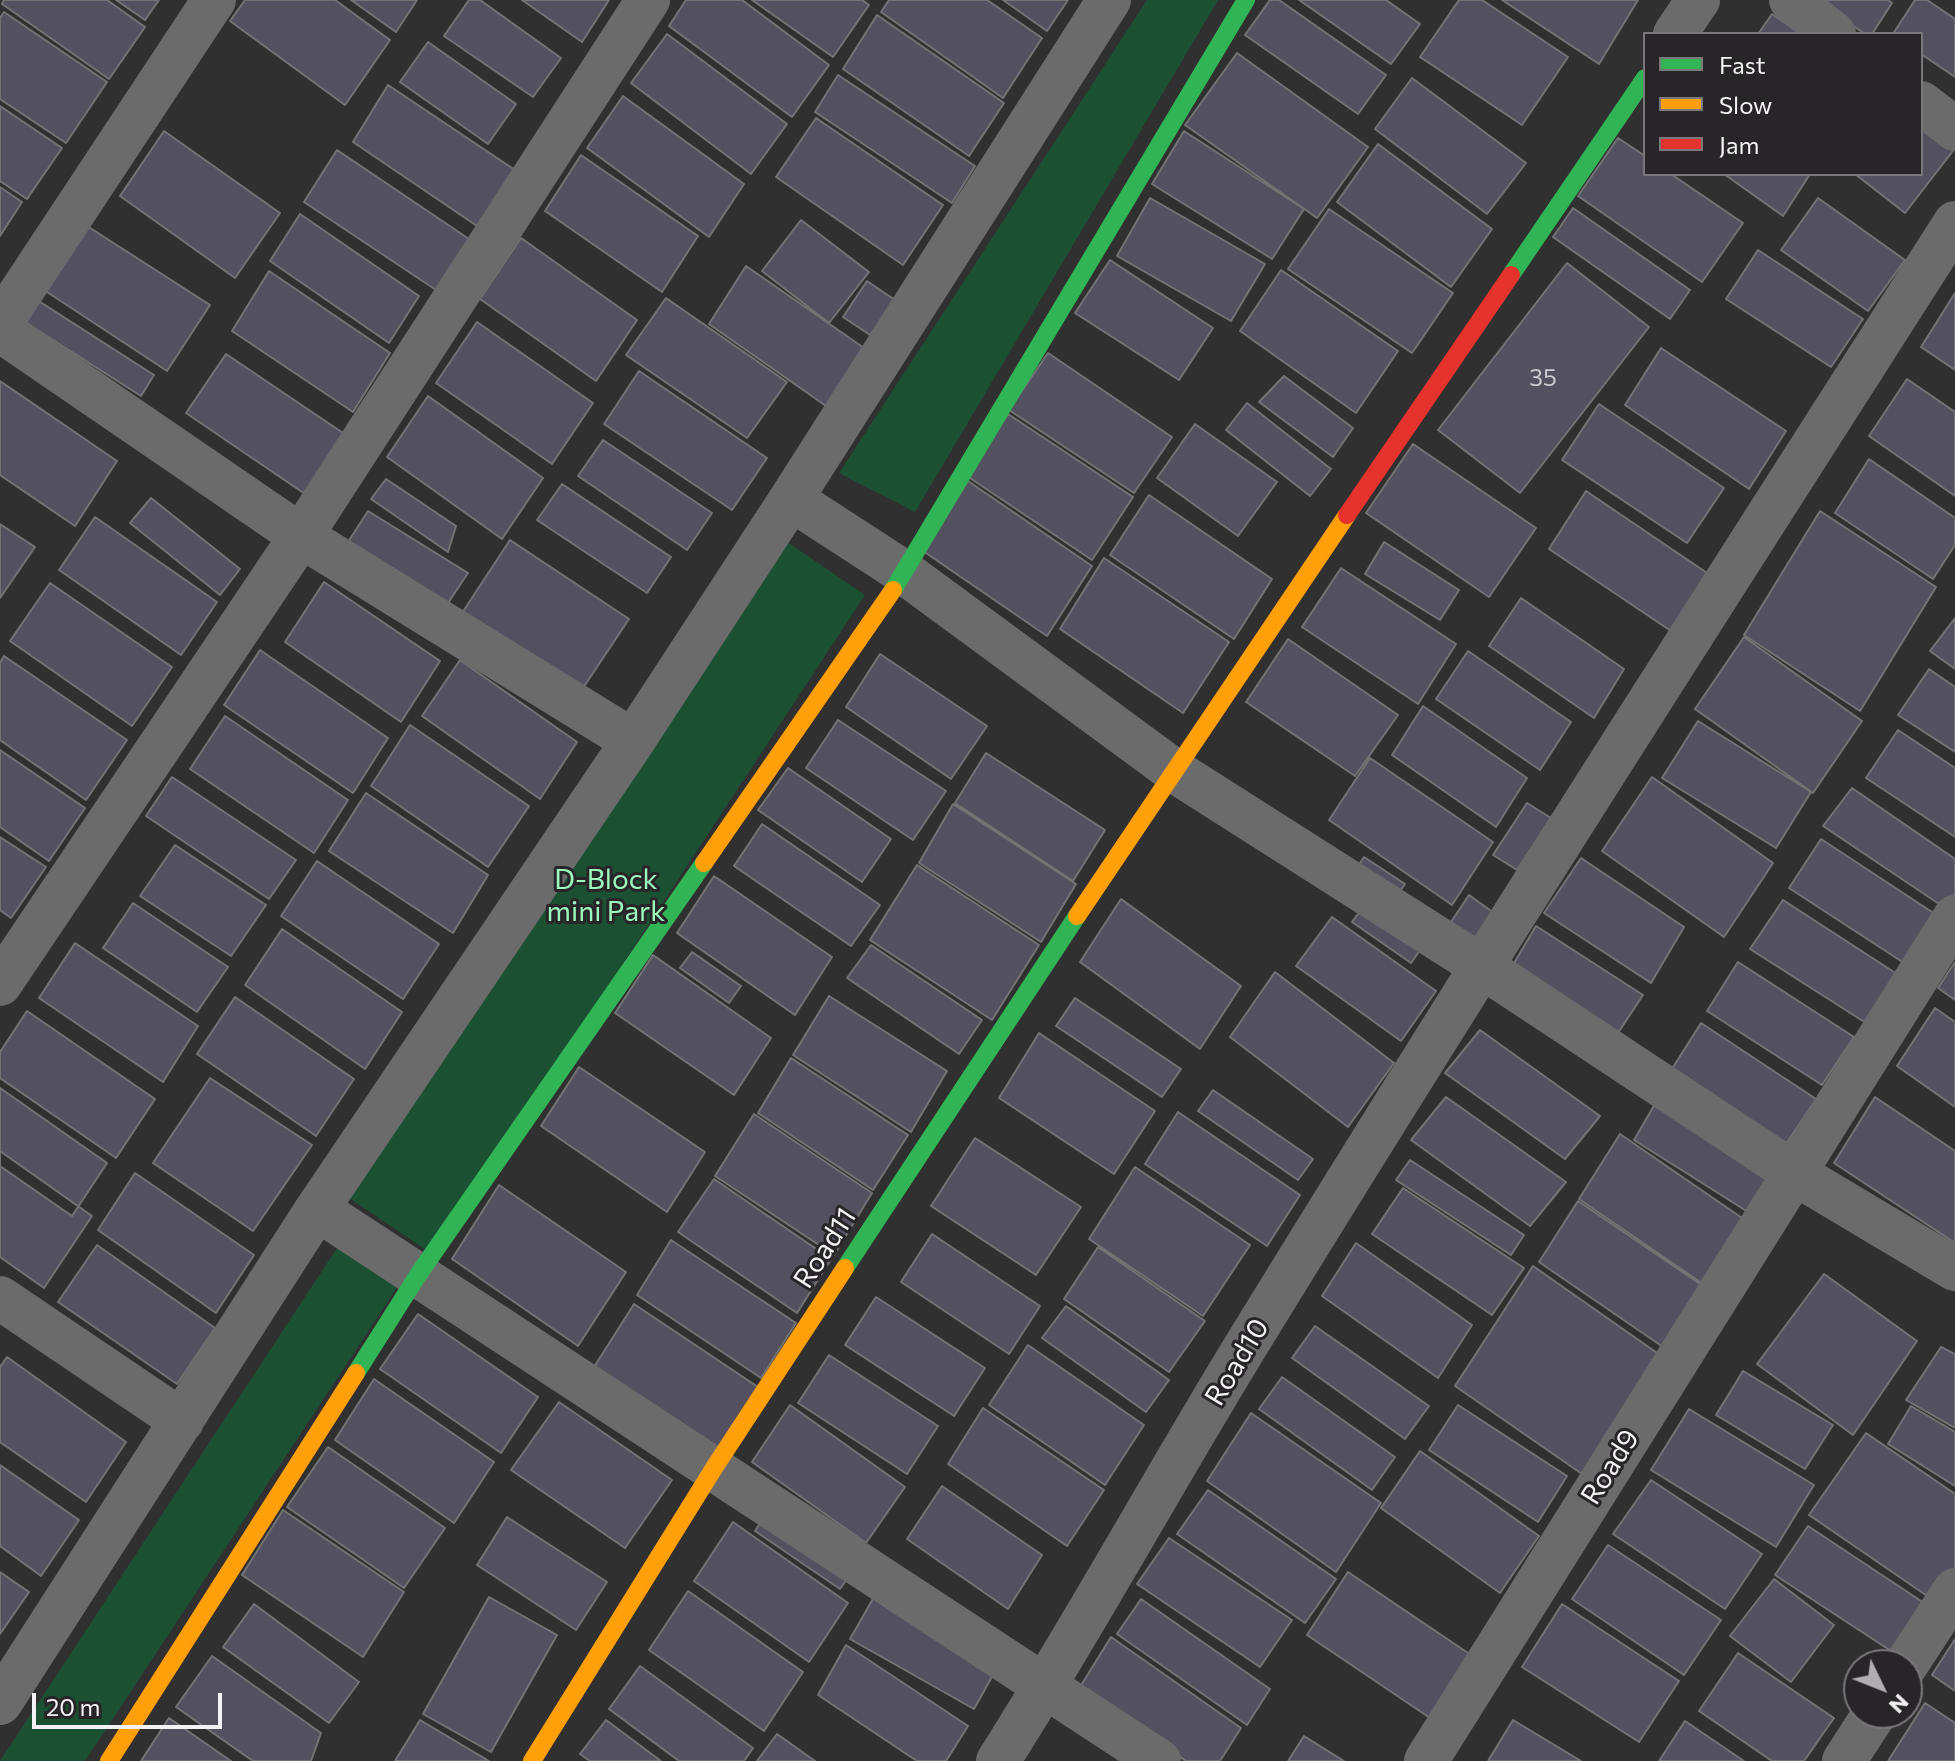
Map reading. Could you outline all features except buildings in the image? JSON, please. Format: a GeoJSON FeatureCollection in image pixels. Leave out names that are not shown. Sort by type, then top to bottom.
{"type":"FeatureCollection","features":[{"type":"Feature","properties":{"kind":"street"},"geometry":{"type":"LineString","coordinates":[[0,324],[214,0]]}},
{"type":"Feature","properties":{"kind":"street"},"geometry":{"type":"LineString","coordinates":[[0,984],[301,536],[648,0]]}},
{"type":"Feature","properties":{"kind":"street"},"geometry":{"type":"LineString","coordinates":[[0,1703],[317,1209],[633,741],[791,499],[1109,0]]}},
{"type":"Feature","properties":{"kind":"street"},"geometry":{"type":"LineString","coordinates":[[109,1761],[418,1275],[905,573],[1246,0]]}},
{"type":"Feature","properties":{"kind":"street"},"geometry":{"type":"LineString","coordinates":[[1676,32],[1698,0]]}},
{"type":"Feature","properties":{"kind":"street"},"geometry":{"type":"LineString","coordinates":[[1791,0],[1831,32]]}},
{"type":"Feature","properties":{"kind":"street","name":"Road11"},"geometry":{"type":"LineString","coordinates":[[532,1761],[714,1468],[1173,770],[1643,81]]}},
{"type":"Feature","properties":{"kind":"street"},"geometry":{"type":"LineString","coordinates":[[1923,105],[1955,129]]}},
{"type":"Feature","properties":{"kind":"street","name":"Road10"},"geometry":{"type":"LineString","coordinates":[[998,1761],[1247,1343],[1481,966],[1955,223]]}},
{"type":"Feature","properties":{"kind":"street"},"geometry":{"type":"LineString","coordinates":[[0,330],[301,536],[633,741]]}},
{"type":"Feature","properties":{"kind":"street"},"geometry":{"type":"LineString","coordinates":[[791,499],[905,573],[1173,770],[1481,966],[1794,1173],[1955,1269]]}},
{"type":"Feature","properties":{"kind":"street","name":"Road9"},"geometry":{"type":"LineString","coordinates":[[1426,1761],[1955,917]]}},
{"type":"Feature","properties":{"kind":"street"},"geometry":{"type":"LineString","coordinates":[[317,1209],[1159,1761]]}},
{"type":"Feature","properties":{"kind":"street"},"geometry":{"type":"LineString","coordinates":[[0,1298],[182,1421]]}},
{"type":"Feature","properties":{"kind":"street"},"geometry":{"type":"LineString","coordinates":[[1916,1649],[1955,1590]]}},
{"type":"Feature","properties":{"kind":"street"},"geometry":{"type":"LineString","coordinates":[[1844,1761],[1865,1729]]}},
{"type":"Feature","properties":{"kind":"green space"},"geometry":{"type":"Polygon","coordinates":[[[1147,0],[1218,0],[915,512],[839,473],[1147,0]]]}},
{"type":"Feature","properties":{"kind":"green space","name":"D-Block mini Park"},"geometry":{"type":"Polygon","coordinates":[[[780,537],[865,595],[432,1254],[346,1196],[780,537]]]}},
{"type":"Feature","properties":{"kind":"green space"},"geometry":{"type":"Polygon","coordinates":[[[343,1239],[402,1280],[85,1761],[0,1761],[343,1239]]]}},
{"type":"Feature","properties":{"kind":"traffic: fast"},"geometry":{"type":"LineString","coordinates":[[893,590],[1246,0]]}},
{"type":"Feature","properties":{"kind":"traffic: fast"},"geometry":{"type":"LineString","coordinates":[[1511,275],[1643,81]]}},
{"type":"Feature","properties":{"kind":"traffic: fast"},"geometry":{"type":"LineString","coordinates":[[356,1373],[418,1275],[704,863]]}},
{"type":"Feature","properties":{"kind":"traffic: fast"},"geometry":{"type":"LineString","coordinates":[[845,1268],[1077,916]]}},
{"type":"Feature","properties":{"kind":"traffic: slow"},"geometry":{"type":"LineString","coordinates":[[1077,916],[1347,515]]}},
{"type":"Feature","properties":{"kind":"traffic: slow"},"geometry":{"type":"LineString","coordinates":[[704,863],[893,590]]}},
{"type":"Feature","properties":{"kind":"traffic: slow"},"geometry":{"type":"LineString","coordinates":[[532,1761],[714,1468],[845,1268]]}},
{"type":"Feature","properties":{"kind":"traffic: slow"},"geometry":{"type":"LineString","coordinates":[[109,1761],[356,1373]]}},
{"type":"Feature","properties":{"kind":"traffic: jam"},"geometry":{"type":"LineString","coordinates":[[1347,515],[1511,275]]}}]}
